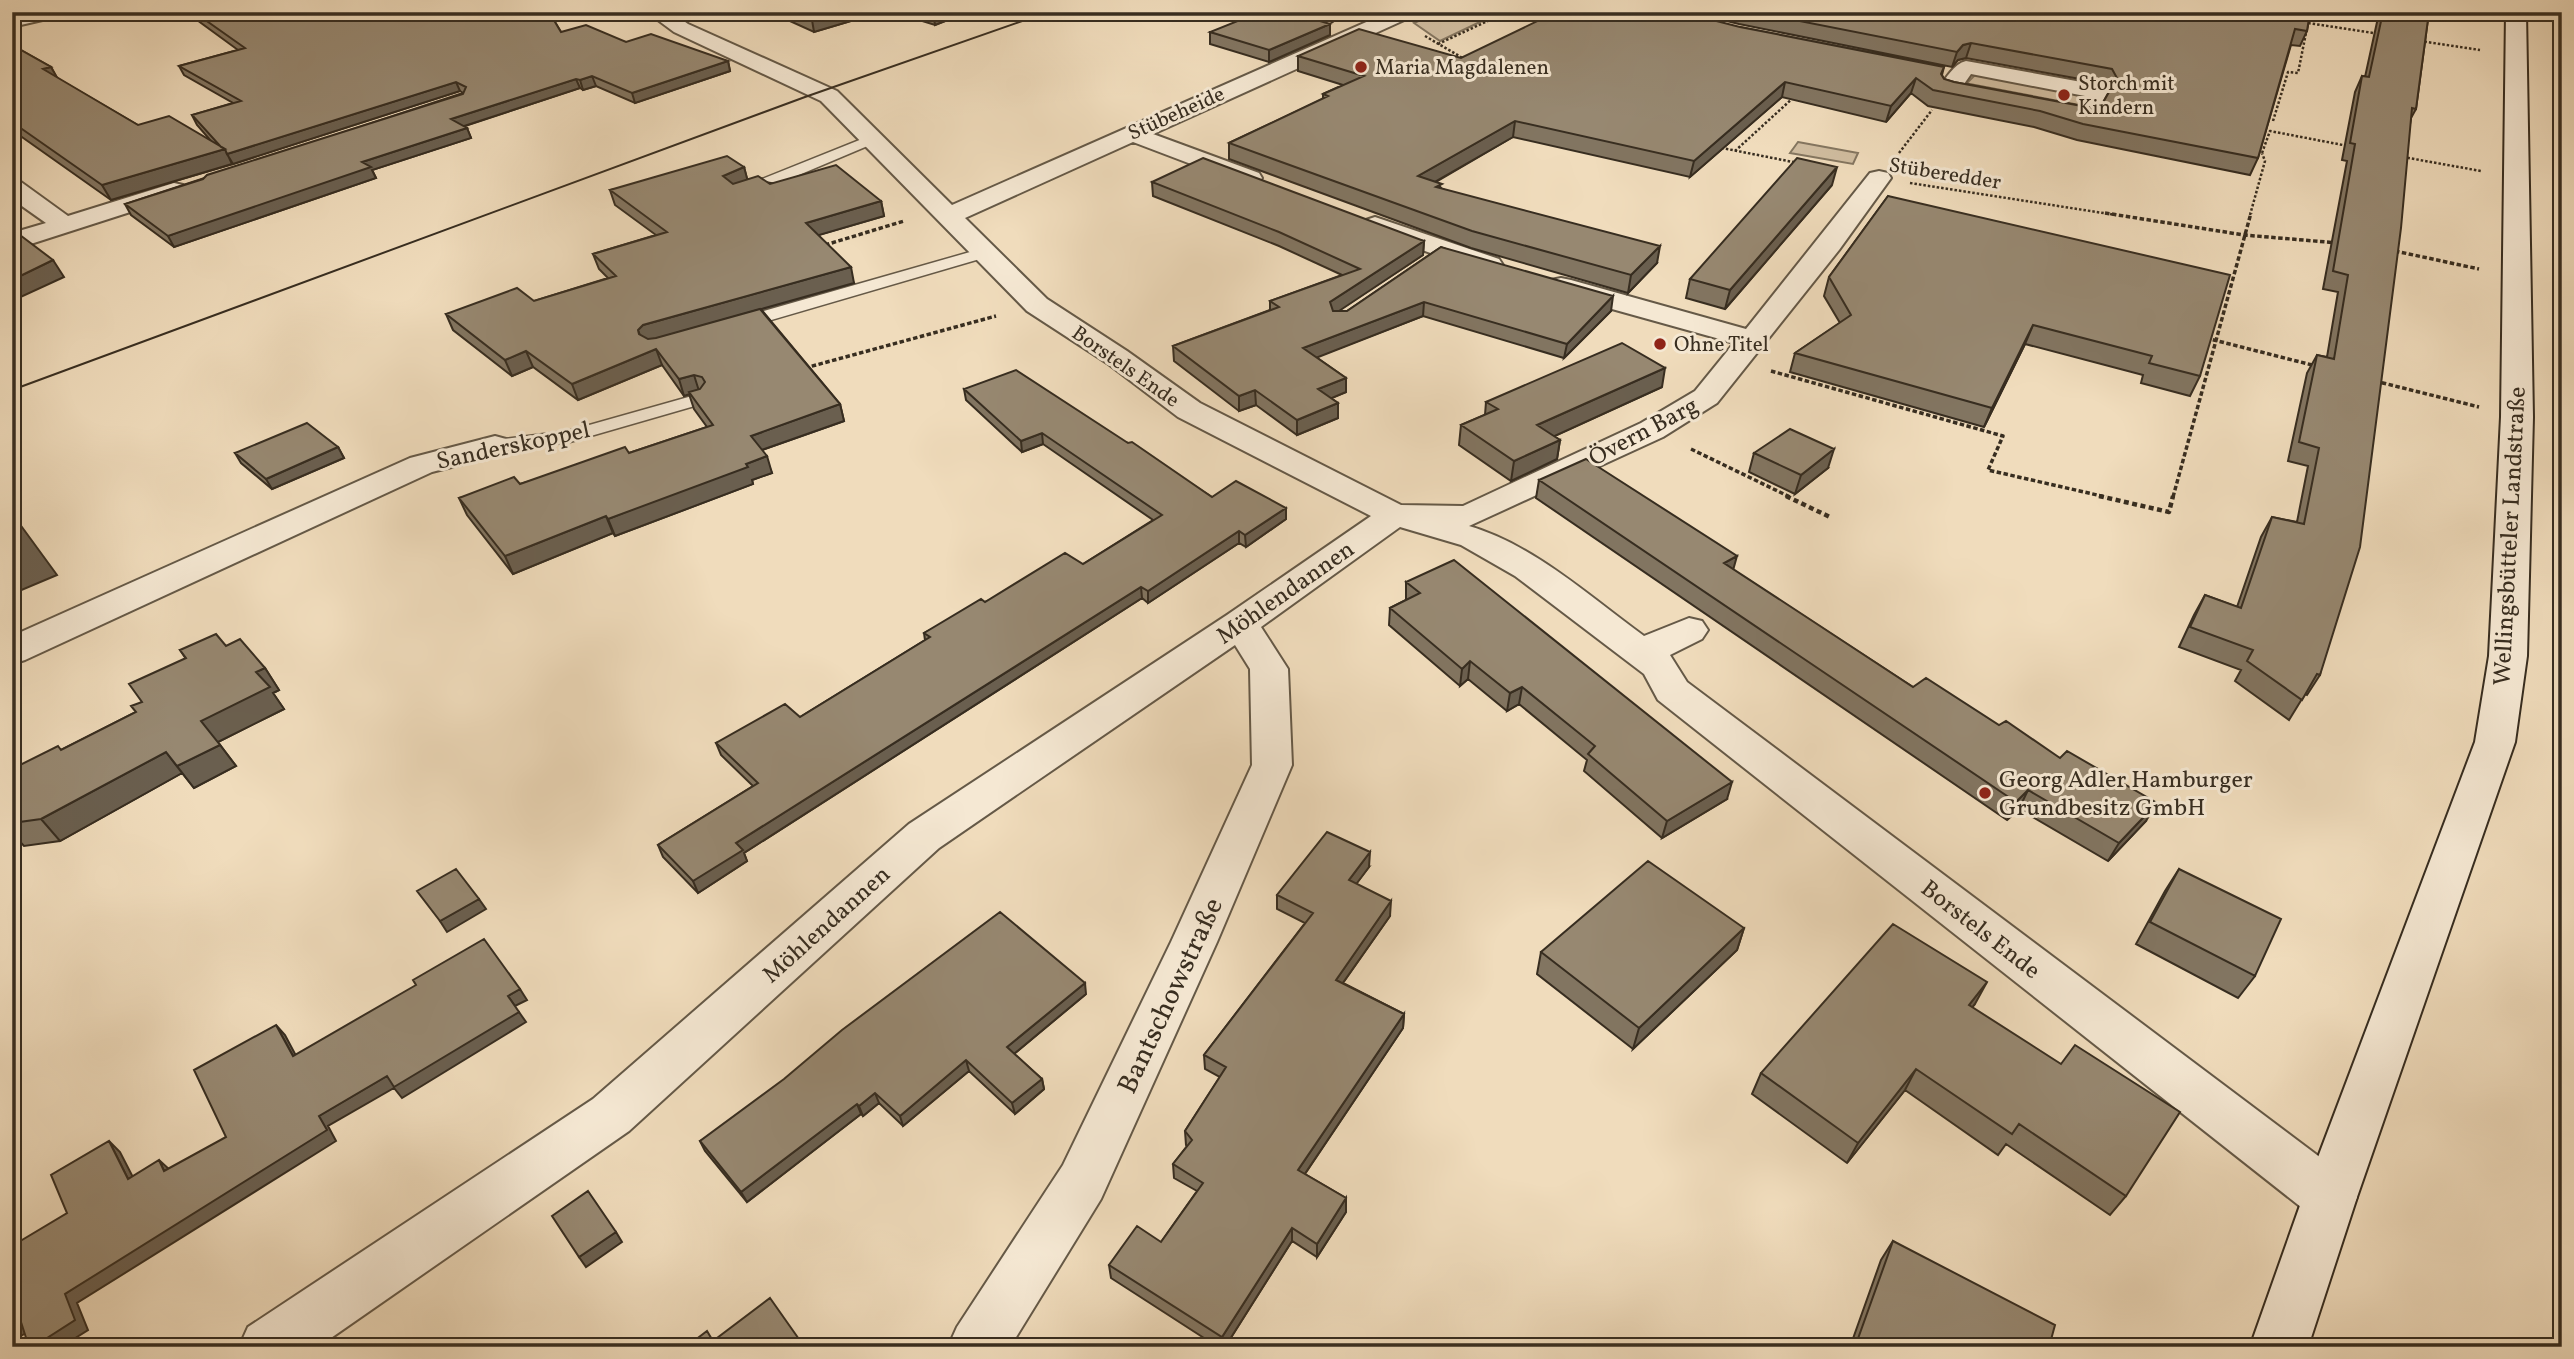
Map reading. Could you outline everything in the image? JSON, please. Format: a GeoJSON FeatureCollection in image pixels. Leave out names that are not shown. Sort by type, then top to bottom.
{"type":"FeatureCollection","features":[{"type":"Feature","properties":{"kind":"street"},"geometry":{"type":"LineString","coordinates":[[12,21],[53,12]]}},
{"type":"Feature","properties":{"kind":"street","name":"Borstels Ende"},"geometry":{"type":"LineString","coordinates":[[657,12],[681,28],[829,96],[1037,305],[1117,357],[1189,410],[1395,515],[1473,538],[1527,568],[1660,666],[1672,691],[2330,1197]]}},
{"type":"Feature","properties":{"kind":"street","name":"Wellingsbütteler Landstraße"},"geometry":{"type":"LineString","coordinates":[[2279,1347],[2330,1197],[2495,742],[2508,656],[2517,417],[2516,12]]}},
{"type":"Feature","properties":{"kind":"street","name":"Stübeheide"},"geometry":{"type":"LineString","coordinates":[[944,213],[1400,15]]}},
{"type":"Feature","properties":{"kind":"street"},"geometry":{"type":"LineString","coordinates":[[1932,72],[1954,82],[2086,114],[2098,92],[1966,67],[1954,82]]}},
{"type":"Feature","properties":{"kind":"street"},"geometry":{"type":"LineString","coordinates":[[1130,133],[1273,187]]}},
{"type":"Feature","properties":{"kind":"street","name":"Övern Barg"},"geometry":{"type":"LineString","coordinates":[[1395,515],[1468,516],[1652,430],[1706,397],[1880,178]]}},
{"type":"Feature","properties":{"kind":"street"},"geometry":{"type":"LineString","coordinates":[[12,242],[199,182]]}},
{"type":"Feature","properties":{"kind":"street"},"geometry":{"type":"LineString","coordinates":[[12,187],[65,225]]}},
{"type":"Feature","properties":{"kind":"street"},"geometry":{"type":"LineString","coordinates":[[1351,216],[1437,254],[1523,275],[1745,351]]}},
{"type":"Feature","properties":{"kind":"street","name":"Sanderskoppel"},"geometry":{"type":"LineString","coordinates":[[12,651],[421,465],[495,446]]}},
{"type":"Feature","properties":{"kind":"street","name":"Möhlendannen"},"geometry":{"type":"LineString","coordinates":[[268,1347],[611,1115],[924,836],[1240,624],[1395,515]]}},
{"type":"Feature","properties":{"kind":"street","name":"Bantschowstraße"},"geometry":{"type":"LineString","coordinates":[[977,1347],[1082,1182],[1194,942],[1272,765],[1269,669],[1240,624]]}},
{"type":"Feature","properties":{"kind":"street"},"geometry":{"type":"LineString","coordinates":[[1642,653],[1689,630]]}},
{"type":"Feature","properties":{"kind":"lane"},"geometry":{"type":"LineString","coordinates":[[736,192],[775,180],[873,139]]}},
{"type":"Feature","properties":{"kind":"lane"},"geometry":{"type":"LineString","coordinates":[[721,329],[984,253]]}},
{"type":"Feature","properties":{"kind":"lane","name":"Sanderskoppel"},"geometry":{"type":"LineString","coordinates":[[495,446],[569,436],[699,399]]}},
{"type":"Feature","properties":{"kind":"path"},"geometry":{"type":"LineString","coordinates":[[1438,44],[1507,12]]}},
{"type":"Feature","properties":{"kind":"path"},"geometry":{"type":"LineString","coordinates":[[1516,12],[1555,22]]}},
{"type":"Feature","properties":{"kind":"path"},"geometry":{"type":"LineString","coordinates":[[1400,15],[1438,44],[1473,64]]}},
{"type":"Feature","properties":{"kind":"path"},"geometry":{"type":"LineString","coordinates":[[2303,25],[2308,23],[2386,35]]}},
{"type":"Feature","properties":{"kind":"path"},"geometry":{"type":"LineString","coordinates":[[1745,351],[2003,436],[1988,470],[2169,512],[2265,162],[2262,155],[2288,72],[2298,74],[2308,25]]}},
{"type":"Feature","properties":{"kind":"path"},"geometry":{"type":"LineString","coordinates":[[2412,39],[2516,56]]}},
{"type":"Feature","properties":{"kind":"path"},"geometry":{"type":"LineString","coordinates":[[1880,178],[1954,82]]}},
{"type":"Feature","properties":{"kind":"path"},"geometry":{"type":"LineString","coordinates":[[1735,151],[1802,89]]}},
{"type":"Feature","properties":{"kind":"path"},"geometry":{"type":"LineString","coordinates":[[2270,131],[2359,148]]}},
{"type":"Feature","properties":{"kind":"path"},"geometry":{"type":"LineString","coordinates":[[1709,145],[1801,163]]}},
{"type":"Feature","properties":{"kind":"path"},"geometry":{"type":"LineString","coordinates":[[2397,155],[2516,178]]}},
{"type":"Feature","properties":{"kind":"path","name":"Stüberedder"},"geometry":{"type":"LineString","coordinates":[[1880,178],[2244,235],[2350,244]]}},
{"type":"Feature","properties":{"kind":"path"},"geometry":{"type":"LineString","coordinates":[[821,246],[944,213]]}},
{"type":"Feature","properties":{"kind":"path"},"geometry":{"type":"LineString","coordinates":[[2389,250],[2516,277]]}},
{"type":"Feature","properties":{"kind":"path"},"geometry":{"type":"LineString","coordinates":[[800,370],[1037,305]]}},
{"type":"Feature","properties":{"kind":"path"},"geometry":{"type":"LineString","coordinates":[[2204,338],[2321,367]]}},
{"type":"Feature","properties":{"kind":"path"},"geometry":{"type":"LineString","coordinates":[[2374,381],[2517,417]]}},
{"type":"Feature","properties":{"kind":"path"},"geometry":{"type":"LineString","coordinates":[[1652,430],[1832,518]]}},
{"type":"Feature","properties":{"kind":"shaded area"},"geometry":{"type":"Polygon","coordinates":[[[1438,12],[1501,12],[1440,41],[1414,23],[1438,12]]]}},
{"type":"Feature","properties":{"kind":"shaded area"},"geometry":{"type":"Polygon","coordinates":[[[1977,73],[2082,95],[2086,100],[2083,105],[2073,108],[1965,85],[1977,73]]]}},
{"type":"Feature","properties":{"kind":"shaded area"},"geometry":{"type":"Polygon","coordinates":[[[1798,142],[1858,153],[1853,164],[1790,153],[1798,142]]]}},
{"type":"Feature","properties":{"kind":"building"},"geometry":{"type":"Polygon","coordinates":[[[194,12],[549,12],[561,32],[586,25],[626,42],[651,34],[728,61],[632,93],[592,76],[576,79],[451,119],[467,128],[362,162],[371,167],[168,236],[125,204],[203,179],[207,175],[463,94],[466,87],[456,82],[227,154],[192,115],[241,101],[179,66],[245,48],[194,12]]]}},
{"type":"Feature","properties":{"kind":"building"},"geometry":{"type":"Polygon","coordinates":[[[796,12],[836,12],[812,20],[796,12]]]}},
{"type":"Feature","properties":{"kind":"building"},"geometry":{"type":"Polygon","coordinates":[[[1260,12],[1290,12],[1330,24],[1269,50],[1210,32],[1260,12]]]}},
{"type":"Feature","properties":{"kind":"building"},"geometry":{"type":"Polygon","coordinates":[[[1556,12],[1681,12],[1740,27],[1944,67],[1941,74],[1944,79],[1954,82],[2092,108],[2101,106],[2117,78],[2112,69],[1971,43],[1963,45],[1957,52],[1754,12],[2310,12],[2307,31],[2295,29],[2258,158],[2083,124],[2040,111],[1933,90],[1916,78],[1891,106],[1785,82],[1694,161],[1515,121],[1418,176],[1442,184],[1436,187],[1660,246],[1631,275],[1472,231],[1229,143],[1328,96],[1323,94],[1364,76],[1298,56],[1359,29],[1461,58],[1556,12]]]}},
{"type":"Feature","properties":{"kind":"building"},"geometry":{"type":"Polygon","coordinates":[[[2383,12],[2429,12],[2416,109],[2412,108],[2401,228],[2360,547],[2320,675],[2317,674],[2302,700],[2247,661],[2253,650],[2190,627],[2205,595],[2241,608],[2272,517],[2304,524],[2319,448],[2299,442],[2317,355],[2334,359],[2348,275],[2333,271],[2355,144],[2350,143],[2362,76],[2369,77],[2383,12]]]}},
{"type":"Feature","properties":{"kind":"building"},"geometry":{"type":"Polygon","coordinates":[[[12,45],[51,67],[43,69],[138,125],[169,116],[225,149],[102,185],[12,122],[12,45]]]}},
{"type":"Feature","properties":{"kind":"building"},"geometry":{"type":"Polygon","coordinates":[[[727,156],[744,167],[723,176],[733,184],[758,176],[770,184],[836,165],[881,201],[806,223],[851,267],[643,325],[638,330],[639,334],[648,339],[656,338],[760,309],[840,404],[751,436],[767,456],[746,464],[748,467],[608,519],[606,516],[505,556],[459,498],[514,477],[520,484],[625,447],[629,453],[713,425],[689,392],[700,389],[705,382],[702,377],[694,375],[679,379],[656,349],[572,384],[526,351],[505,360],[446,314],[517,288],[534,301],[616,276],[593,254],[667,232],[610,190],[727,156]]]}},
{"type":"Feature","properties":{"kind":"building"},"geometry":{"type":"Polygon","coordinates":[[[1203,158],[1424,241],[1330,302],[1333,311],[1347,311],[1441,247],[1613,296],[1567,344],[1424,302],[1303,348],[1346,378],[1318,389],[1338,403],[1297,420],[1255,390],[1239,396],[1173,346],[1279,307],[1270,301],[1360,269],[1279,232],[1152,182],[1203,158]]]}},
{"type":"Feature","properties":{"kind":"building"},"geometry":{"type":"Polygon","coordinates":[[[1797,158],[1837,167],[1730,290],[1690,279],[1797,158]]]}},
{"type":"Feature","properties":{"kind":"building"},"geometry":{"type":"Polygon","coordinates":[[[1888,196],[2230,275],[2200,376],[2149,363],[2152,356],[2033,325],[1992,408],[1795,353],[1851,315],[1829,277],[1888,196]]]}},
{"type":"Feature","properties":{"kind":"building"},"geometry":{"type":"Polygon","coordinates":[[[16,232],[53,260],[12,280],[12,233],[16,232]]]}},
{"type":"Feature","properties":{"kind":"building"},"geometry":{"type":"Polygon","coordinates":[[[1622,343],[1665,368],[1537,425],[1560,440],[1514,461],[1461,425],[1498,409],[1486,402],[1622,343]]]}},
{"type":"Feature","properties":{"kind":"building"},"geometry":{"type":"Polygon","coordinates":[[[1016,370],[1128,443],[1132,442],[1212,497],[1236,481],[1286,508],[1245,535],[1239,531],[1148,591],[1141,587],[736,843],[743,850],[693,881],[658,845],[758,783],[716,743],[785,704],[800,717],[930,637],[924,633],[981,599],[985,602],[1065,553],[1083,564],[1162,515],[1042,433],[1021,441],[964,389],[1016,370]]]}},
{"type":"Feature","properties":{"kind":"building"},"geometry":{"type":"Polygon","coordinates":[[[307,423],[338,447],[266,479],[235,453],[307,423]]]}},
{"type":"Feature","properties":{"kind":"building"},"geometry":{"type":"Polygon","coordinates":[[[1790,429],[1834,449],[1801,475],[1754,453],[1790,429]]]}},
{"type":"Feature","properties":{"kind":"building"},"geometry":{"type":"Polygon","coordinates":[[[1586,459],[1737,556],[1724,563],[1913,687],[1926,678],[1999,725],[2006,721],[2060,758],[2067,751],[2157,803],[2119,843],[2028,790],[2016,802],[1539,480],[1586,459]]]}},
{"type":"Feature","properties":{"kind":"building"},"geometry":{"type":"Polygon","coordinates":[[[12,517],[19,523],[12,526],[12,517]]]}},
{"type":"Feature","properties":{"kind":"building"},"geometry":{"type":"Polygon","coordinates":[[[1454,560],[1732,782],[1667,821],[1588,754],[1595,746],[1522,687],[1510,693],[1470,661],[1462,669],[1390,608],[1420,593],[1406,582],[1454,560]]]}},
{"type":"Feature","properties":{"kind":"building"},"geometry":{"type":"Polygon","coordinates":[[[216,634],[226,646],[240,639],[265,668],[256,672],[270,687],[201,721],[220,745],[177,766],[166,752],[41,819],[12,823],[12,769],[58,746],[61,750],[136,712],[131,706],[142,702],[129,684],[186,658],[180,650],[216,634]]]}},
{"type":"Feature","properties":{"kind":"building"},"geometry":{"type":"Polygon","coordinates":[[[1327,832],[1370,852],[1349,880],[1391,901],[1336,980],[1404,1014],[1298,1170],[1346,1198],[1317,1244],[1292,1228],[1222,1337],[1109,1265],[1137,1226],[1161,1242],[1203,1183],[1173,1164],[1192,1140],[1185,1131],[1226,1067],[1204,1055],[1313,913],[1277,895],[1327,832]]]}},
{"type":"Feature","properties":{"kind":"building"},"geometry":{"type":"Polygon","coordinates":[[[1648,861],[1744,928],[1639,1028],[1541,952],[1648,861]]]}},
{"type":"Feature","properties":{"kind":"building"},"geometry":{"type":"Polygon","coordinates":[[[456,869],[479,899],[440,921],[417,891],[456,869]]]}},
{"type":"Feature","properties":{"kind":"building"},"geometry":{"type":"Polygon","coordinates":[[[2179,869],[2281,919],[2255,976],[2150,922],[2179,869]]]}},
{"type":"Feature","properties":{"kind":"building"},"geometry":{"type":"Polygon","coordinates":[[[1000,912],[1085,983],[1007,1047],[1042,1079],[1012,1103],[966,1060],[900,1116],[875,1093],[741,1192],[700,1141],[1000,912]]]}},
{"type":"Feature","properties":{"kind":"building"},"geometry":{"type":"Polygon","coordinates":[[[1893,924],[1987,982],[1969,1005],[2061,1064],[2075,1045],[2180,1112],[2126,1196],[2019,1124],[2012,1134],[1916,1069],[1858,1143],[1761,1073],[1893,924]]]}},
{"type":"Feature","properties":{"kind":"building"},"geometry":{"type":"Polygon","coordinates":[[[484,939],[520,989],[508,996],[519,1012],[394,1087],[387,1076],[319,1116],[327,1130],[65,1294],[75,1320],[29,1347],[20,1319],[12,1324],[12,1246],[67,1213],[51,1175],[109,1141],[128,1179],[159,1160],[164,1171],[226,1137],[194,1070],[276,1025],[293,1056],[416,985],[413,980],[484,939]]]}},
{"type":"Feature","properties":{"kind":"building"},"geometry":{"type":"Polygon","coordinates":[[[588,1191],[616,1232],[579,1257],[552,1216],[588,1191]]]}},
{"type":"Feature","properties":{"kind":"building"},"geometry":{"type":"Polygon","coordinates":[[[1893,1241],[2055,1325],[2049,1347],[1855,1347],[1893,1241]]]}},
{"type":"Feature","properties":{"kind":"building"},"geometry":{"type":"Polygon","coordinates":[[[770,1298],[801,1342],[795,1347],[686,1347],[707,1331],[713,1341],[770,1298]]]}},
{"type":"Feature","properties":{"kind":"tram line"},"geometry":{"type":"LineString","coordinates":[[12,390],[805,97],[1048,12]]}},
{"type":"Feature","properties":{"kind":"place","name":"Maria Magdalenen"},"geometry":{"type":"Point","coordinates":[1361,67]}},
{"type":"Feature","properties":{"kind":"place","name":"Storch mit Kindern"},"geometry":{"type":"Point","coordinates":[2064,95]}},
{"type":"Feature","properties":{"kind":"place","name":"Ohne Titel"},"geometry":{"type":"Point","coordinates":[1660,344]}},
{"type":"Feature","properties":{"kind":"place","name":"Georg Adler Hamburger Grundbesitz GmbH"},"geometry":{"type":"Point","coordinates":[1985,793]}}]}
